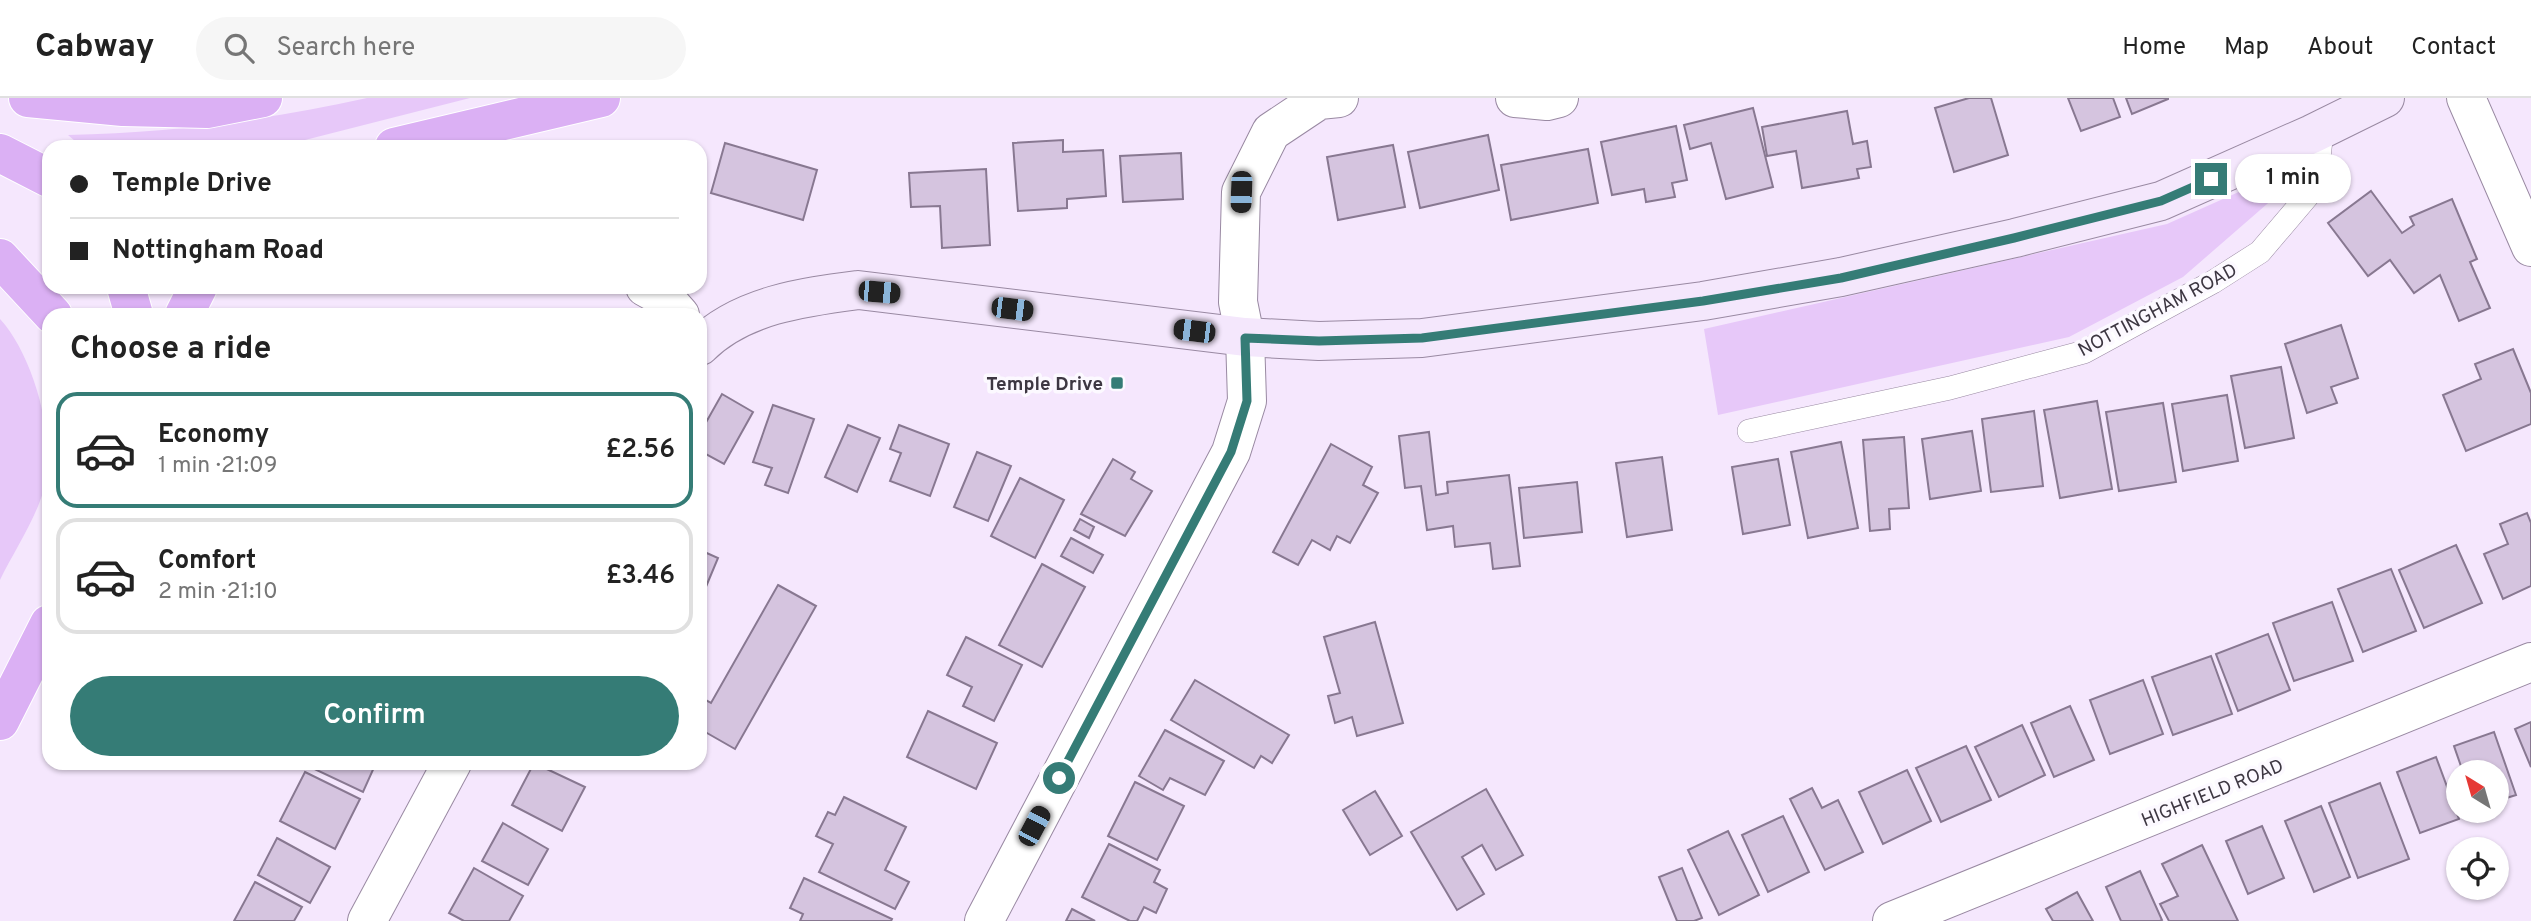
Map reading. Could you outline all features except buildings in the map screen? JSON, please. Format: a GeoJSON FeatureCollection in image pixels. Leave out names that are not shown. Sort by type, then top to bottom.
{"type":"FeatureCollection","features":[{"type":"Feature","properties":{"kind":"highway"},"geometry":{"type":"LineString","coordinates":[[28,98],[123,107],[206,109],[263,98]]}},
{"type":"Feature","properties":{"kind":"highway"},"geometry":{"type":"LineString","coordinates":[[424,140],[601,98]]}},
{"type":"Feature","properties":{"kind":"highway"},"geometry":{"type":"LineString","coordinates":[[0,153],[42,174]]}},
{"type":"Feature","properties":{"kind":"highway"},"geometry":{"type":"LineString","coordinates":[[0,258],[46,308]]}},
{"type":"Feature","properties":{"kind":"highway"},"geometry":{"type":"LineString","coordinates":[[0,721],[42,638]]}},
{"type":"Feature","properties":{"kind":"street"},"geometry":{"type":"LineString","coordinates":[[984,921],[1231,452],[1247,401],[1245,338],[1238,302],[1241,192],[1271,132],[1319,100],[1339,98]]}},
{"type":"Feature","properties":{"kind":"street"},"geometry":{"type":"LineString","coordinates":[[1514,98],[1548,101],[1559,98]]}},
{"type":"Feature","properties":{"kind":"street"},"geometry":{"type":"LineString","coordinates":[[707,331],[795,299],[858,290],[1245,338],[1319,341],[1422,338],[1703,301],[1841,278],[2161,201],[2322,130],[2385,98]]}},
{"type":"Feature","properties":{"kind":"street"},"geometry":{"type":"LineString","coordinates":[[2466,98],[2531,247]]}},
{"type":"Feature","properties":{"kind":"street"},"geometry":{"type":"LineString","coordinates":[[658,294],[673,308]]}},
{"type":"Feature","properties":{"kind":"street","name":"HIGHFIELD ROAD"},"geometry":{"type":"LineString","coordinates":[[1892,921],[2531,662]]}},
{"type":"Feature","properties":{"kind":"street"},"geometry":{"type":"LineString","coordinates":[[367,921],[448,770]]}},
{"type":"Feature","properties":{"kind":"lane","name":"NOTTINGHAM ROAD"},"geometry":{"type":"LineString","coordinates":[[1749,431],[1950,387],[2084,352],[2213,282],[2260,252],[2316,186],[2322,130]]}},
{"type":"Feature","properties":{"kind":"shaded area"},"geometry":{"type":"Polygon","coordinates":[[[367,98],[470,98],[305,140],[74,140],[68,135],[219,124],[367,98]]]}},
{"type":"Feature","properties":{"kind":"shaded area"},"geometry":{"type":"Polygon","coordinates":[[[2295,167],[2289,185],[2183,277],[2069,337],[1718,415],[1704,329],[2167,224],[2295,167]]]}},
{"type":"Feature","properties":{"kind":"shaded area"},"geometry":{"type":"Polygon","coordinates":[[[0,319],[23,355],[40,401],[42,495],[0,580],[0,319]]]}},
{"type":"Feature","properties":{"kind":"place","name":"Temple Drive"},"geometry":{"type":"Point","coordinates":[1117,383]}},
{"type":"Feature","properties":{"kind":"route"},"geometry":{"type":"LineString","coordinates":[[1059,778],[1231,452],[1247,401],[1245,338],[1319,341],[1422,338],[1703,301],[1841,278],[2014,238],[2161,201],[2211,179]]}}]}
